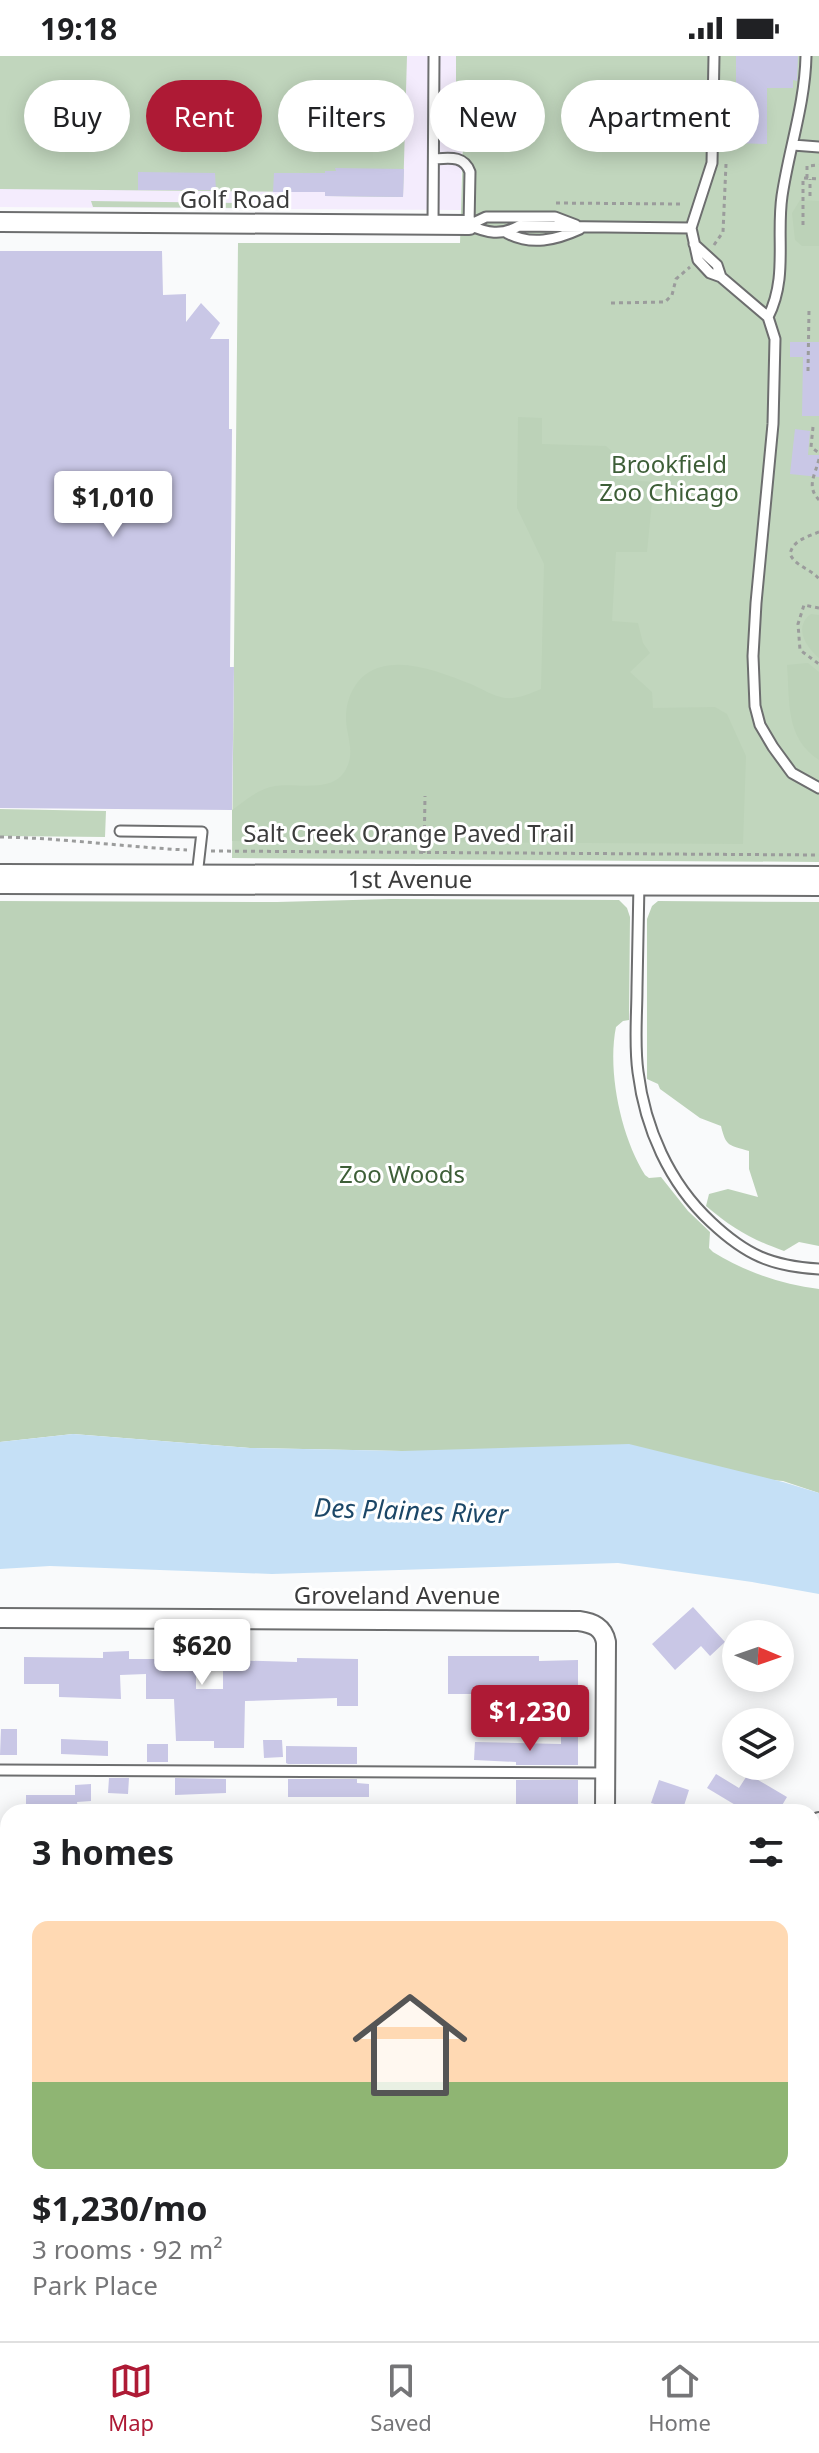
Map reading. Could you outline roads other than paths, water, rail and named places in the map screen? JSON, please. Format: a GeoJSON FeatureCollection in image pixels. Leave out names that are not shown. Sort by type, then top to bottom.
{"type":"FeatureCollection","features":[{"type":"Feature","properties":{"kind":"main road","name":"1st Avenue"},"geometry":{"type":"LineString","coordinates":[[0,879],[197,879],[424,866],[639,880],[819,881]]}},
{"type":"Feature","properties":{"kind":"street","name":"Golf Road"},"geometry":{"type":"LineString","coordinates":[[0,222],[469,225]]}},
{"type":"Feature","properties":{"kind":"street","name":"Groveland Avenue"},"geometry":{"type":"LineString","coordinates":[[0,1618],[579,1621],[594,1624],[606,1642],[605,1773]]}},
{"type":"Feature","properties":{"kind":"street"},"geometry":{"type":"LineString","coordinates":[[605,1773],[605,1804]]}},
{"type":"Feature","properties":{"kind":"lane"},"geometry":{"type":"LineString","coordinates":[[433,225],[434,56]]}},
{"type":"Feature","properties":{"kind":"lane"},"geometry":{"type":"LineString","coordinates":[[714,56],[712,163],[691,228],[694,244],[717,265],[721,277],[768,317],[775,339],[769,470],[756,591],[753,656],[755,706],[760,725],[792,773],[819,788]]}},
{"type":"Feature","properties":{"kind":"lane"},"geometry":{"type":"LineString","coordinates":[[768,317],[775,303],[780,279],[782,199],[805,87],[806,56]]}},
{"type":"Feature","properties":{"kind":"lane"},"geometry":{"type":"LineString","coordinates":[[793,145],[819,147]]}},
{"type":"Feature","properties":{"kind":"lane"},"geometry":{"type":"LineString","coordinates":[[434,159],[457,158],[468,165],[469,225]]}},
{"type":"Feature","properties":{"kind":"lane"},"geometry":{"type":"LineString","coordinates":[[469,225],[486,217],[555,217],[583,228]]}},
{"type":"Feature","properties":{"kind":"lane"},"geometry":{"type":"LineString","coordinates":[[469,225],[485,233],[507,233],[519,226],[691,228]]}},
{"type":"Feature","properties":{"kind":"lane"},"geometry":{"type":"LineString","coordinates":[[120,831],[202,832],[197,879]]}},
{"type":"Feature","properties":{"kind":"lane"},"geometry":{"type":"LineString","coordinates":[[639,880],[638,1071],[645,1110],[657,1146],[674,1180],[700,1212],[728,1238],[758,1258],[819,1269]]}},
{"type":"Feature","properties":{"kind":"lane"},"geometry":{"type":"LineString","coordinates":[[0,1770],[605,1773]]}},
{"type":"Feature","properties":{"kind":"water","name":"Des Plaines River"},"geometry":{"type":"Polygon","coordinates":[[[73,1434],[250,1448],[402,1451],[629,1444],[819,1493],[819,1594],[618,1563],[272,1574],[50,1566],[0,1569],[0,1442],[73,1434]]]}},
{"type":"Feature","properties":{"kind":"park label","name":"Brookfield Zoo Chicago"},"geometry":{"type":"Point","coordinates":[669,479]}},
{"type":"Feature","properties":{"kind":"park label","name":"Zoo Woods"},"geometry":{"type":"Point","coordinates":[402,1175]}}]}
